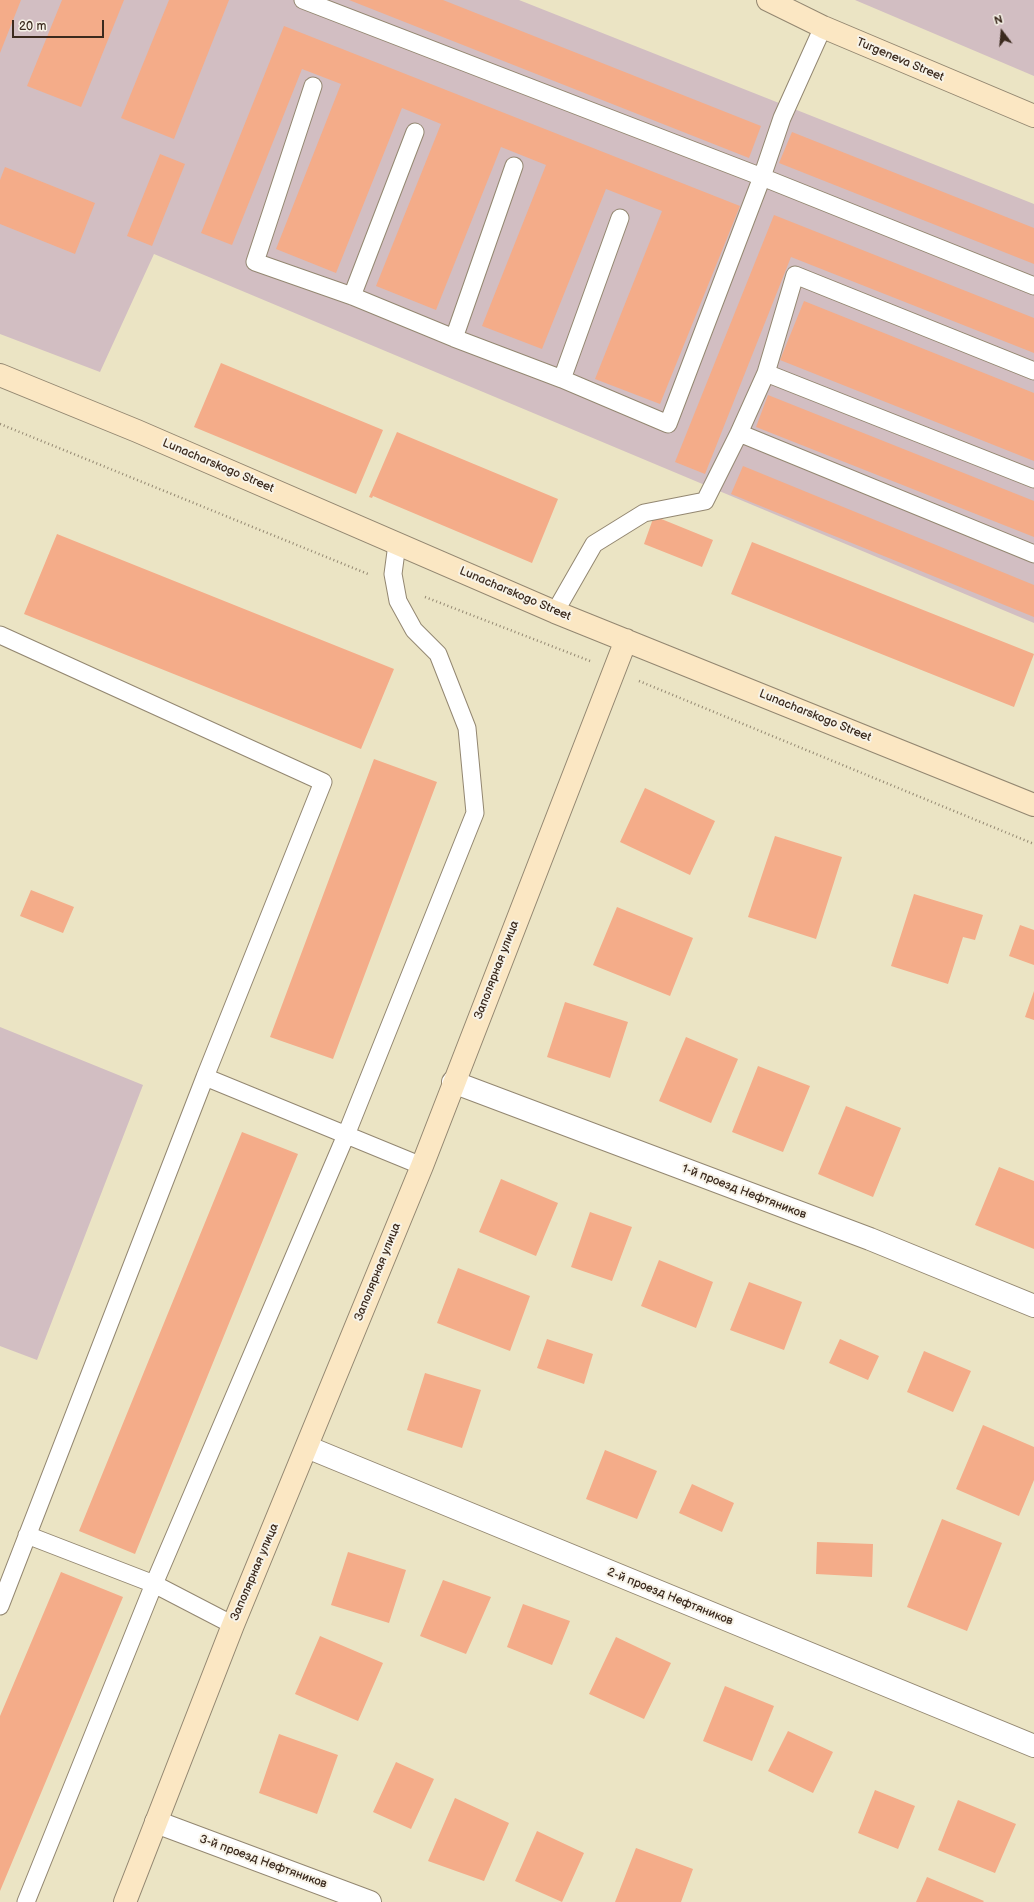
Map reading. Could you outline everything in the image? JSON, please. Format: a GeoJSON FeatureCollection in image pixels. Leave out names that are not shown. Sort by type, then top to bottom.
{"type":"FeatureCollection","features":[{"type":"Feature","properties":{"kind":"street","name":"Turgeneva Street"},"geometry":{"type":"LineString","coordinates":[[768,0],[823,27],[1034,116]]}},
{"type":"Feature","properties":{"kind":"street","name":"Lunacharskogo Street"},"geometry":{"type":"LineString","coordinates":[[1,380],[137,431],[555,612],[1034,805]]}},
{"type":"Feature","properties":{"kind":"street","name":"Заполярная улица"},"geometry":{"type":"LineString","coordinates":[[126,1902],[233,1625],[422,1166],[453,1082],[626,640]]}},
{"type":"Feature","properties":{"kind":"street","name":"1-й проезд Нефтяников"},"geometry":{"type":"LineString","coordinates":[[453,1082],[870,1239],[1034,1306]]}},
{"type":"Feature","properties":{"kind":"street","name":"2-й проезд Нефтяников"},"geometry":{"type":"LineString","coordinates":[[307,1447],[1034,1746]]}},
{"type":"Feature","properties":{"kind":"street","name":"3-й проезд Нефтяников"},"geometry":{"type":"LineString","coordinates":[[156,1822],[370,1902]]}},
{"type":"Feature","properties":{"kind":"lane"},"geometry":{"type":"LineString","coordinates":[[303,0],[762,178],[1034,286]]}},
{"type":"Feature","properties":{"kind":"lane"},"geometry":{"type":"LineString","coordinates":[[313,86],[255,262],[352,296],[454,338],[562,379],[668,424],[762,178],[782,118],[823,27]]}},
{"type":"Feature","properties":{"kind":"lane"},"geometry":{"type":"LineString","coordinates":[[352,296],[415,132]]}},
{"type":"Feature","properties":{"kind":"lane"},"geometry":{"type":"LineString","coordinates":[[454,338],[514,166]]}},
{"type":"Feature","properties":{"kind":"lane"},"geometry":{"type":"LineString","coordinates":[[562,379],[620,218]]}},
{"type":"Feature","properties":{"kind":"lane"},"geometry":{"type":"LineString","coordinates":[[555,612],[594,544],[644,513],[705,501],[739,433],[766,373],[795,275],[1034,371]]}},
{"type":"Feature","properties":{"kind":"lane"},"geometry":{"type":"LineString","coordinates":[[766,373],[1034,479]]}},
{"type":"Feature","properties":{"kind":"lane"},"geometry":{"type":"LineString","coordinates":[[739,433],[1034,554]]}},
{"type":"Feature","properties":{"kind":"lane"},"geometry":{"type":"LineString","coordinates":[[26,1902],[154,1584],[346,1135],[475,813],[467,728],[438,654],[414,630],[398,601],[393,574],[396,544]]}},
{"type":"Feature","properties":{"kind":"lane"},"geometry":{"type":"LineString","coordinates":[[0,635],[322,782],[205,1077],[0,1606]]}},
{"type":"Feature","properties":{"kind":"lane"},"geometry":{"type":"LineString","coordinates":[[205,1077],[422,1166]]}},
{"type":"Feature","properties":{"kind":"lane"},"geometry":{"type":"LineString","coordinates":[[27,1535],[154,1584],[233,1625]]}},
{"type":"Feature","properties":{"kind":"path"},"geometry":{"type":"LineString","coordinates":[[0,424],[395,585],[614,671],[1034,844]]}},
{"type":"Feature","properties":{"kind":"shaded area"},"geometry":{"type":"Polygon","coordinates":[[[0,0],[519,0],[1034,204],[1034,623],[154,254],[100,372],[0,334],[0,0]]]}},
{"type":"Feature","properties":{"kind":"shaded area"},"geometry":{"type":"Polygon","coordinates":[[[855,0],[1034,0],[1034,76],[855,0]]]}},
{"type":"Feature","properties":{"kind":"shaded area"},"geometry":{"type":"Polygon","coordinates":[[[0,1027],[143,1085],[37,1360],[0,1346],[0,1027]]]}},
{"type":"Feature","properties":{"kind":"building"},"geometry":{"type":"Polygon","coordinates":[[[0,0],[21,0],[0,53],[0,0]]]}},
{"type":"Feature","properties":{"kind":"building"},"geometry":{"type":"Polygon","coordinates":[[[62,0],[124,0],[81,107],[27,86],[62,0]]]}},
{"type":"Feature","properties":{"kind":"building"},"geometry":{"type":"Polygon","coordinates":[[[169,0],[229,0],[174,139],[121,118],[169,0]]]}},
{"type":"Feature","properties":{"kind":"building"},"geometry":{"type":"Polygon","coordinates":[[[349,0],[443,0],[761,126],[749,158],[349,0]]]}},
{"type":"Feature","properties":{"kind":"building"},"geometry":{"type":"Polygon","coordinates":[[[284,26],[740,206],[660,404],[595,379],[662,211],[606,189],[542,349],[482,326],[546,165],[501,147],[436,310],[376,286],[441,124],[402,108],[336,273],[276,249],[341,84],[302,69],[232,245],[201,233],[284,26]]]}},
{"type":"Feature","properties":{"kind":"building"},"geometry":{"type":"Polygon","coordinates":[[[792,132],[1034,228],[1034,264],[779,163],[792,132]]]}},
{"type":"Feature","properties":{"kind":"building"},"geometry":{"type":"Polygon","coordinates":[[[160,154],[185,164],[152,246],[127,236],[160,154]]]}},
{"type":"Feature","properties":{"kind":"building"},"geometry":{"type":"Polygon","coordinates":[[[5,167],[95,203],[75,254],[0,224],[0,180],[5,167]]]}},
{"type":"Feature","properties":{"kind":"building"},"geometry":{"type":"Polygon","coordinates":[[[774,215],[1034,318],[1034,353],[791,257],[705,474],[675,462],[774,215]]]}},
{"type":"Feature","properties":{"kind":"building"},"geometry":{"type":"Polygon","coordinates":[[[804,301],[1034,393],[1034,461],[780,360],[804,301]]]}},
{"type":"Feature","properties":{"kind":"building"},"geometry":{"type":"Polygon","coordinates":[[[221,363],[383,430],[356,494],[194,427],[221,363]]]}},
{"type":"Feature","properties":{"kind":"building"},"geometry":{"type":"Polygon","coordinates":[[[768,395],[1034,501],[1034,537],[756,427],[768,395]]]}},
{"type":"Feature","properties":{"kind":"building"},"geometry":{"type":"Polygon","coordinates":[[[397,432],[558,499],[532,563],[373,496],[372,498],[369,497],[397,432]]]}},
{"type":"Feature","properties":{"kind":"building"},"geometry":{"type":"Polygon","coordinates":[[[743,466],[1034,585],[1034,617],[731,494],[743,466]]]}},
{"type":"Feature","properties":{"kind":"building"},"geometry":{"type":"Polygon","coordinates":[[[654,516],[713,540],[702,567],[644,544],[654,516]]]}},
{"type":"Feature","properties":{"kind":"building"},"geometry":{"type":"Polygon","coordinates":[[[57,534],[394,669],[361,749],[24,614],[57,534]]]}},
{"type":"Feature","properties":{"kind":"building"},"geometry":{"type":"Polygon","coordinates":[[[752,542],[1034,654],[1014,707],[731,594],[752,542]]]}},
{"type":"Feature","properties":{"kind":"building"},"geometry":{"type":"Polygon","coordinates":[[[374,759],[437,782],[333,1059],[270,1037],[374,759]]]}},
{"type":"Feature","properties":{"kind":"building"},"geometry":{"type":"Polygon","coordinates":[[[645,788],[715,821],[690,875],[620,842],[645,788]]]}},
{"type":"Feature","properties":{"kind":"building"},"geometry":{"type":"Polygon","coordinates":[[[775,836],[842,857],[816,939],[748,917],[775,836]]]}},
{"type":"Feature","properties":{"kind":"building"},"geometry":{"type":"Polygon","coordinates":[[[31,890],[74,907],[63,933],[20,916],[31,890]]]}},
{"type":"Feature","properties":{"kind":"building"},"geometry":{"type":"Polygon","coordinates":[[[914,894],[983,915],[975,940],[963,937],[948,984],[891,966],[914,894]]]}},
{"type":"Feature","properties":{"kind":"building"},"geometry":{"type":"Polygon","coordinates":[[[617,907],[693,938],[670,996],[593,965],[617,907]]]}},
{"type":"Feature","properties":{"kind":"building"},"geometry":{"type":"Polygon","coordinates":[[[1020,925],[1034,930],[1034,965],[1009,956],[1020,925]]]}},
{"type":"Feature","properties":{"kind":"building"},"geometry":{"type":"Polygon","coordinates":[[[1034,991],[1034,1020],[1025,1017],[1034,991]]]}},
{"type":"Feature","properties":{"kind":"building"},"geometry":{"type":"Polygon","coordinates":[[[565,1002],[628,1022],[610,1078],[547,1057],[565,1002]]]}},
{"type":"Feature","properties":{"kind":"building"},"geometry":{"type":"Polygon","coordinates":[[[686,1037],[738,1059],[711,1123],[659,1101],[686,1037]]]}},
{"type":"Feature","properties":{"kind":"building"},"geometry":{"type":"Polygon","coordinates":[[[758,1066],[810,1086],[783,1152],[732,1132],[758,1066]]]}},
{"type":"Feature","properties":{"kind":"building"},"geometry":{"type":"Polygon","coordinates":[[[846,1106],[901,1128],[873,1197],[818,1174],[846,1106]]]}},
{"type":"Feature","properties":{"kind":"building"},"geometry":{"type":"Polygon","coordinates":[[[242,1132],[298,1154],[135,1554],[79,1531],[242,1132]]]}},
{"type":"Feature","properties":{"kind":"building"},"geometry":{"type":"Polygon","coordinates":[[[999,1167],[1034,1181],[1034,1249],[975,1225],[999,1167]]]}},
{"type":"Feature","properties":{"kind":"building"},"geometry":{"type":"Polygon","coordinates":[[[501,1179],[558,1203],[536,1256],[479,1232],[501,1179]]]}},
{"type":"Feature","properties":{"kind":"building"},"geometry":{"type":"Polygon","coordinates":[[[590,1212],[632,1227],[612,1281],[571,1267],[590,1212]]]}},
{"type":"Feature","properties":{"kind":"building"},"geometry":{"type":"Polygon","coordinates":[[[659,1260],[713,1282],[696,1328],[641,1306],[659,1260]]]}},
{"type":"Feature","properties":{"kind":"building"},"geometry":{"type":"Polygon","coordinates":[[[458,1268],[530,1296],[510,1351],[437,1323],[458,1268]]]}},
{"type":"Feature","properties":{"kind":"building"},"geometry":{"type":"Polygon","coordinates":[[[749,1282],[802,1302],[784,1350],[730,1330],[749,1282]]]}},
{"type":"Feature","properties":{"kind":"building"},"geometry":{"type":"Polygon","coordinates":[[[547,1339],[593,1354],[584,1384],[537,1368],[547,1339]]]}},
{"type":"Feature","properties":{"kind":"building"},"geometry":{"type":"Polygon","coordinates":[[[840,1339],[879,1356],[868,1380],[829,1363],[840,1339]]]}},
{"type":"Feature","properties":{"kind":"building"},"geometry":{"type":"Polygon","coordinates":[[[924,1351],[971,1371],[953,1412],[907,1392],[924,1351]]]}},
{"type":"Feature","properties":{"kind":"building"},"geometry":{"type":"Polygon","coordinates":[[[425,1373],[481,1390],[462,1448],[407,1430],[425,1373]]]}},
{"type":"Feature","properties":{"kind":"building"},"geometry":{"type":"Polygon","coordinates":[[[983,1425],[1034,1447],[1034,1480],[1019,1516],[956,1489],[983,1425]]]}},
{"type":"Feature","properties":{"kind":"building"},"geometry":{"type":"Polygon","coordinates":[[[605,1450],[657,1471],[637,1519],[586,1499],[605,1450]]]}},
{"type":"Feature","properties":{"kind":"building"},"geometry":{"type":"Polygon","coordinates":[[[692,1484],[734,1503],[722,1532],[679,1513],[692,1484]]]}},
{"type":"Feature","properties":{"kind":"building"},"geometry":{"type":"Polygon","coordinates":[[[942,1519],[1002,1543],[967,1631],[907,1607],[942,1519]]]}},
{"type":"Feature","properties":{"kind":"building"},"geometry":{"type":"Polygon","coordinates":[[[817,1542],[873,1544],[872,1577],[816,1574],[817,1542]]]}},
{"type":"Feature","properties":{"kind":"building"},"geometry":{"type":"Polygon","coordinates":[[[348,1552],[406,1570],[389,1623],[331,1605],[348,1552]]]}},
{"type":"Feature","properties":{"kind":"building"},"geometry":{"type":"Polygon","coordinates":[[[61,1572],[123,1597],[0,1891],[0,1716],[61,1572]]]}},
{"type":"Feature","properties":{"kind":"building"},"geometry":{"type":"Polygon","coordinates":[[[443,1580],[491,1597],[466,1654],[420,1636],[443,1580]]]}},
{"type":"Feature","properties":{"kind":"building"},"geometry":{"type":"Polygon","coordinates":[[[523,1604],[570,1621],[552,1665],[507,1647],[523,1604]]]}},
{"type":"Feature","properties":{"kind":"building"},"geometry":{"type":"Polygon","coordinates":[[[320,1636],[383,1663],[358,1721],[295,1694],[320,1636]]]}},
{"type":"Feature","properties":{"kind":"building"},"geometry":{"type":"Polygon","coordinates":[[[616,1637],[671,1663],[644,1719],[589,1694],[616,1637]]]}},
{"type":"Feature","properties":{"kind":"building"},"geometry":{"type":"Polygon","coordinates":[[[725,1686],[774,1706],[752,1761],[703,1741],[725,1686]]]}},
{"type":"Feature","properties":{"kind":"building"},"geometry":{"type":"Polygon","coordinates":[[[788,1731],[833,1752],[813,1793],[768,1771],[788,1731]]]}},
{"type":"Feature","properties":{"kind":"building"},"geometry":{"type":"Polygon","coordinates":[[[279,1734],[338,1755],[317,1814],[259,1793],[279,1734]]]}},
{"type":"Feature","properties":{"kind":"building"},"geometry":{"type":"Polygon","coordinates":[[[396,1762],[434,1779],[411,1829],[373,1812],[396,1762]]]}},
{"type":"Feature","properties":{"kind":"building"},"geometry":{"type":"Polygon","coordinates":[[[875,1790],[915,1806],[898,1849],[858,1833],[875,1790]]]}},
{"type":"Feature","properties":{"kind":"building"},"geometry":{"type":"Polygon","coordinates":[[[455,1798],[509,1823],[484,1881],[428,1861],[455,1798]]]}},
{"type":"Feature","properties":{"kind":"building"},"geometry":{"type":"Polygon","coordinates":[[[958,1800],[1016,1824],[995,1873],[938,1850],[958,1800]]]}},
{"type":"Feature","properties":{"kind":"building"},"geometry":{"type":"Polygon","coordinates":[[[537,1831],[584,1853],[562,1902],[515,1881],[537,1831]]]}},
{"type":"Feature","properties":{"kind":"building"},"geometry":{"type":"Polygon","coordinates":[[[636,1848],[693,1869],[681,1902],[615,1902],[636,1848]]]}},
{"type":"Feature","properties":{"kind":"building"},"geometry":{"type":"Polygon","coordinates":[[[927,1877],[984,1901],[916,1902],[927,1877]]]}}]}
